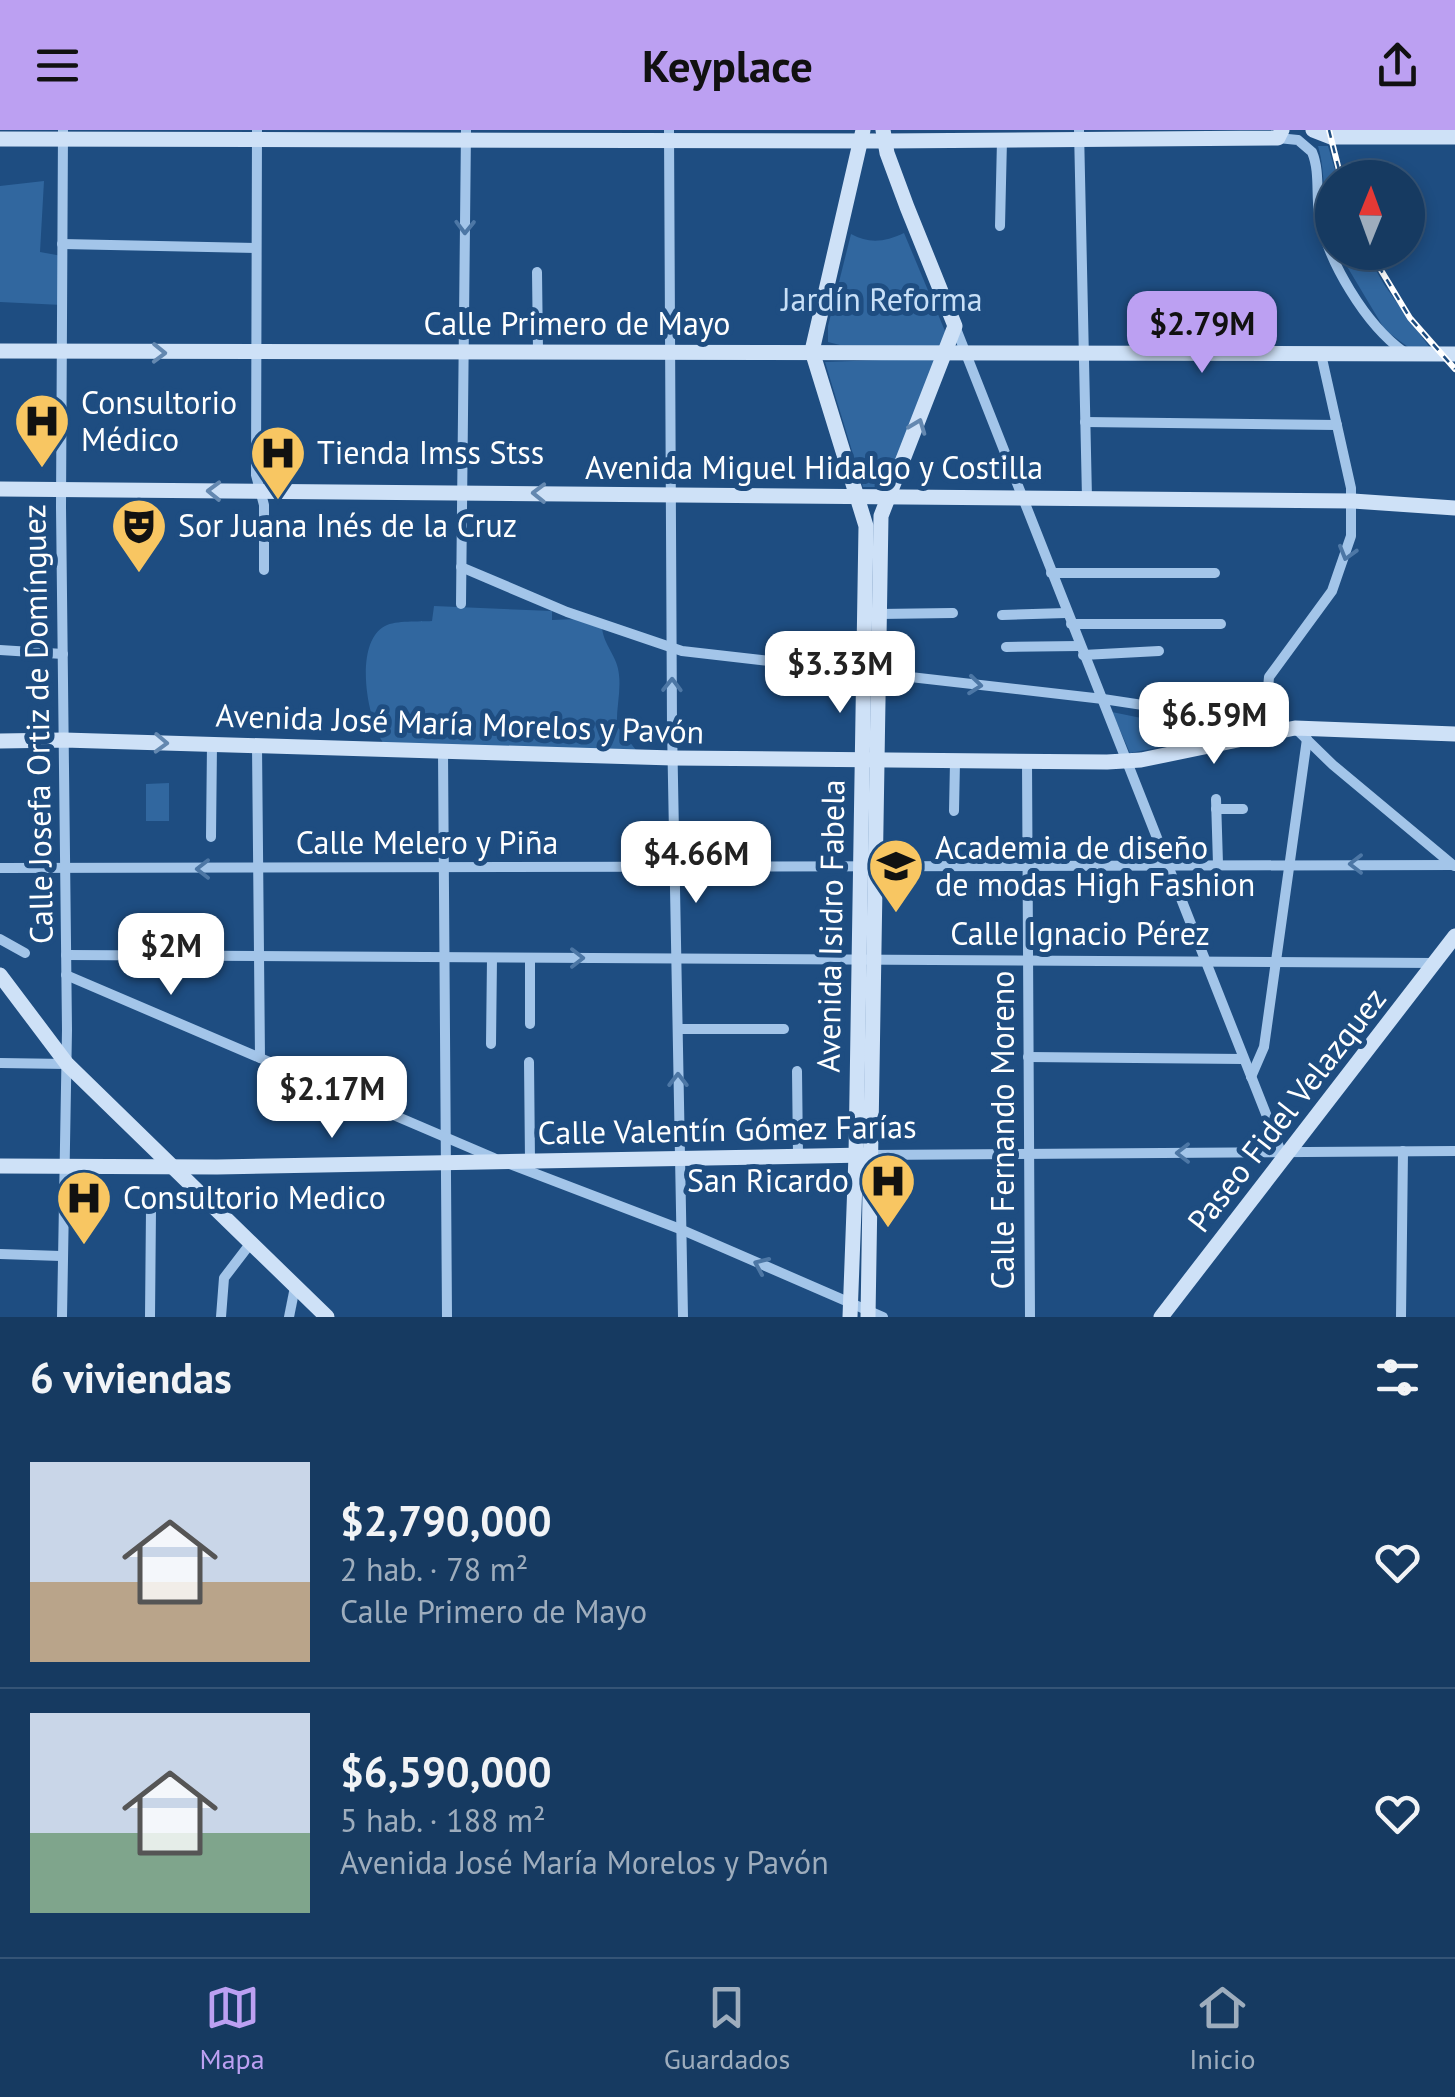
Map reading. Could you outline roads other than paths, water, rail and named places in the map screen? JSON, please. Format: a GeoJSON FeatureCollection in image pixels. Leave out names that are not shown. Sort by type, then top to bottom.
{"type":"FeatureCollection","features":[{"type":"Feature","properties":{"kind":"main road"},"geometry":{"type":"LineString","coordinates":[[1313,130],[1331,137],[1455,137]]}},
{"type":"Feature","properties":{"kind":"main road"},"geometry":{"type":"LineString","coordinates":[[0,139],[63,134],[614,134],[1002,140],[1079,134],[1284,135]]}},
{"type":"Feature","properties":{"kind":"main road"},"geometry":{"type":"LineString","coordinates":[[812,351],[862,136]]}},
{"type":"Feature","properties":{"kind":"main road"},"geometry":{"type":"LineString","coordinates":[[884,136],[912,220],[955,326]]}},
{"type":"Feature","properties":{"kind":"main road","name":"Avenida Isidro Fabela"},"geometry":{"type":"LineString","coordinates":[[871,673],[879,614],[881,516],[955,326]]}},
{"type":"Feature","properties":{"kind":"main road","name":"Calle Primero de Mayo"},"geometry":{"type":"LineString","coordinates":[[0,351],[1455,354]]}},
{"type":"Feature","properties":{"kind":"main road","name":"Avenida Isidro Fabela"},"geometry":{"type":"LineString","coordinates":[[812,351],[858,496],[866,534],[871,673],[863,1155],[850,1311]]}},
{"type":"Feature","properties":{"kind":"main road","name":"Avenida Miguel Hidalgo y Costilla"},"geometry":{"type":"LineString","coordinates":[[0,489],[1353,501],[1455,508]]}},
{"type":"Feature","properties":{"kind":"main road","name":"Avenida Miguel Hidalgo y Costilla"},"geometry":{"type":"LineString","coordinates":[[1387,502],[1412,496],[1455,498]]}},
{"type":"Feature","properties":{"kind":"main road","name":"Avenida José María Morelos y Pavón"},"geometry":{"type":"LineString","coordinates":[[0,741],[673,758],[1027,762],[1127,761],[1301,734],[1455,734]]}},
{"type":"Feature","properties":{"kind":"main road","name":"Paseo Fidel Velazquez"},"geometry":{"type":"LineString","coordinates":[[1162,1317],[1284,1152],[1455,936]]}},
{"type":"Feature","properties":{"kind":"main road"},"geometry":{"type":"LineString","coordinates":[[0,975],[66,1064],[327,1317]]}},
{"type":"Feature","properties":{"kind":"main road","name":"Avenida Isidro Fabela"},"geometry":{"type":"LineString","coordinates":[[863,1155],[873,1315]]}},
{"type":"Feature","properties":{"kind":"main road","name":"Calle Valentín Gómez Farías"},"geometry":{"type":"LineString","coordinates":[[0,1166],[863,1155]]}},
{"type":"Feature","properties":{"kind":"street","name":"Calle Josefa Ortiz de Domínguez"},"geometry":{"type":"LineString","coordinates":[[62,1317],[66,1064],[61,490],[63,134]]}},
{"type":"Feature","properties":{"kind":"street"},"geometry":{"type":"LineString","coordinates":[[1079,134],[1087,498]]}},
{"type":"Feature","properties":{"kind":"street"},"geometry":{"type":"LineString","coordinates":[[257,135],[256,475],[262,492],[264,570]]}},
{"type":"Feature","properties":{"kind":"street"},"geometry":{"type":"LineString","coordinates":[[461,604],[466,135]]}},
{"type":"Feature","properties":{"kind":"street"},"geometry":{"type":"LineString","coordinates":[[669,135],[673,758],[683,1317]]}},
{"type":"Feature","properties":{"kind":"street"},"geometry":{"type":"LineString","coordinates":[[1284,135],[1306,144],[1315,159],[1320,218],[1345,278],[1377,330],[1405,353]]}},
{"type":"Feature","properties":{"kind":"street"},"geometry":{"type":"LineString","coordinates":[[1000,226],[1002,140]]}},
{"type":"Feature","properties":{"kind":"street"},"geometry":{"type":"LineString","coordinates":[[62,244],[256,248]]}},
{"type":"Feature","properties":{"kind":"street"},"geometry":{"type":"LineString","coordinates":[[537,272],[538,351]]}},
{"type":"Feature","properties":{"kind":"street"},"geometry":{"type":"LineString","coordinates":[[955,326],[1243,1058],[1284,1152]]}},
{"type":"Feature","properties":{"kind":"street"},"geometry":{"type":"LineString","coordinates":[[1265,723],[1269,677],[1326,602],[1344,565],[1352,536],[1353,501],[1321,354]]}},
{"type":"Feature","properties":{"kind":"street"},"geometry":{"type":"LineString","coordinates":[[1085,422],[1337,425]]}},
{"type":"Feature","properties":{"kind":"street"},"geometry":{"type":"LineString","coordinates":[[461,567],[567,612],[673,649],[1265,723],[1301,734],[1454,866]]}},
{"type":"Feature","properties":{"kind":"street"},"geometry":{"type":"LineString","coordinates":[[1051,573],[1214,573]]}},
{"type":"Feature","properties":{"kind":"street"},"geometry":{"type":"LineString","coordinates":[[879,614],[953,613]]}},
{"type":"Feature","properties":{"kind":"street"},"geometry":{"type":"LineString","coordinates":[[1002,615],[1221,624]]}},
{"type":"Feature","properties":{"kind":"street"},"geometry":{"type":"LineString","coordinates":[[1006,647],[1160,651]]}},
{"type":"Feature","properties":{"kind":"street"},"geometry":{"type":"LineString","coordinates":[[0,650],[63,654]]}},
{"type":"Feature","properties":{"kind":"street"},"geometry":{"type":"LineString","coordinates":[[1251,1078],[1264,1047],[1289,864],[1301,734]]}},
{"type":"Feature","properties":{"kind":"street"},"geometry":{"type":"LineString","coordinates":[[212,744],[212,837]]}},
{"type":"Feature","properties":{"kind":"street"},"geometry":{"type":"LineString","coordinates":[[257,746],[260,1058]]}},
{"type":"Feature","properties":{"kind":"street"},"geometry":{"type":"LineString","coordinates":[[443,751],[447,1317]]}},
{"type":"Feature","properties":{"kind":"street"},"geometry":{"type":"LineString","coordinates":[[954,811],[955,762]]}},
{"type":"Feature","properties":{"kind":"street","name":"Calle Fernando Moreno"},"geometry":{"type":"LineString","coordinates":[[1027,762],[1030,1317]]}},
{"type":"Feature","properties":{"kind":"street"},"geometry":{"type":"LineString","coordinates":[[1218,864],[1216,804],[1243,809]]}},
{"type":"Feature","properties":{"kind":"street","name":"Calle Melero y Piña"},"geometry":{"type":"LineString","coordinates":[[0,868],[1454,866]]}},
{"type":"Feature","properties":{"kind":"street"},"geometry":{"type":"LineString","coordinates":[[0,938],[24,953]]}},
{"type":"Feature","properties":{"kind":"street","name":"Calle Ignacio Pérez"},"geometry":{"type":"LineString","coordinates":[[66,955],[1435,963]]}},
{"type":"Feature","properties":{"kind":"street"},"geometry":{"type":"LineString","coordinates":[[491,1044],[492,958]]}},
{"type":"Feature","properties":{"kind":"street"},"geometry":{"type":"LineString","coordinates":[[530,958],[530,1024]]}},
{"type":"Feature","properties":{"kind":"street"},"geometry":{"type":"LineString","coordinates":[[66,976],[448,1141],[680,1230],[850,1311],[873,1315]]}},
{"type":"Feature","properties":{"kind":"street"},"geometry":{"type":"LineString","coordinates":[[678,1029],[784,1029]]}},
{"type":"Feature","properties":{"kind":"street"},"geometry":{"type":"LineString","coordinates":[[1028,1057],[1243,1058]]}},
{"type":"Feature","properties":{"kind":"street"},"geometry":{"type":"LineString","coordinates":[[529,1062],[530,1161]]}},
{"type":"Feature","properties":{"kind":"street"},"geometry":{"type":"LineString","coordinates":[[0,1063],[66,1064]]}},
{"type":"Feature","properties":{"kind":"street"},"geometry":{"type":"LineString","coordinates":[[798,1071],[798,1155]]}},
{"type":"Feature","properties":{"kind":"street"},"geometry":{"type":"LineString","coordinates":[[1401,1317],[1404,1151]]}},
{"type":"Feature","properties":{"kind":"street","name":"Calle Valentín Gómez Farías"},"geometry":{"type":"LineString","coordinates":[[863,1155],[1455,1151]]}},
{"type":"Feature","properties":{"kind":"street"},"geometry":{"type":"LineString","coordinates":[[150,1317],[152,1209]]}},
{"type":"Feature","properties":{"kind":"street"},"geometry":{"type":"LineString","coordinates":[[221,1317],[224,1278],[250,1244]]}},
{"type":"Feature","properties":{"kind":"street"},"geometry":{"type":"LineString","coordinates":[[0,1254],[60,1256]]}},
{"type":"Feature","properties":{"kind":"street"},"geometry":{"type":"LineString","coordinates":[[289,1317],[296,1288]]}},
{"type":"Feature","properties":{"kind":"railway"},"geometry":{"type":"LineString","coordinates":[[1329,130],[1336,160]]}},
{"type":"Feature","properties":{"kind":"railway"},"geometry":{"type":"LineString","coordinates":[[1381,270],[1410,318],[1455,369]]}},
{"type":"Feature","properties":{"kind":"place","name":"Consultorio Médico"},"geometry":{"type":"Point","coordinates":[42,470]}},
{"type":"Feature","properties":{"kind":"place","name":"Tienda Imss Stss"},"geometry":{"type":"Point","coordinates":[278,502]}},
{"type":"Feature","properties":{"kind":"place","name":"Sor Juana Inés de la Cruz"},"geometry":{"type":"Point","coordinates":[139,575]}},
{"type":"Feature","properties":{"kind":"place","name":"Academia de diseño de modas High Fashion"},"geometry":{"type":"Point","coordinates":[896,915]}},
{"type":"Feature","properties":{"kind":"place","name":"San Ricardo"},"geometry":{"type":"Point","coordinates":[888,1230]}},
{"type":"Feature","properties":{"kind":"place","name":"Consultorio Medico"},"geometry":{"type":"Point","coordinates":[84,1247]}},
{"type":"Feature","properties":{"kind":"park label","name":"Jardín Reforma"},"geometry":{"type":"Point","coordinates":[882,300]}}]}
